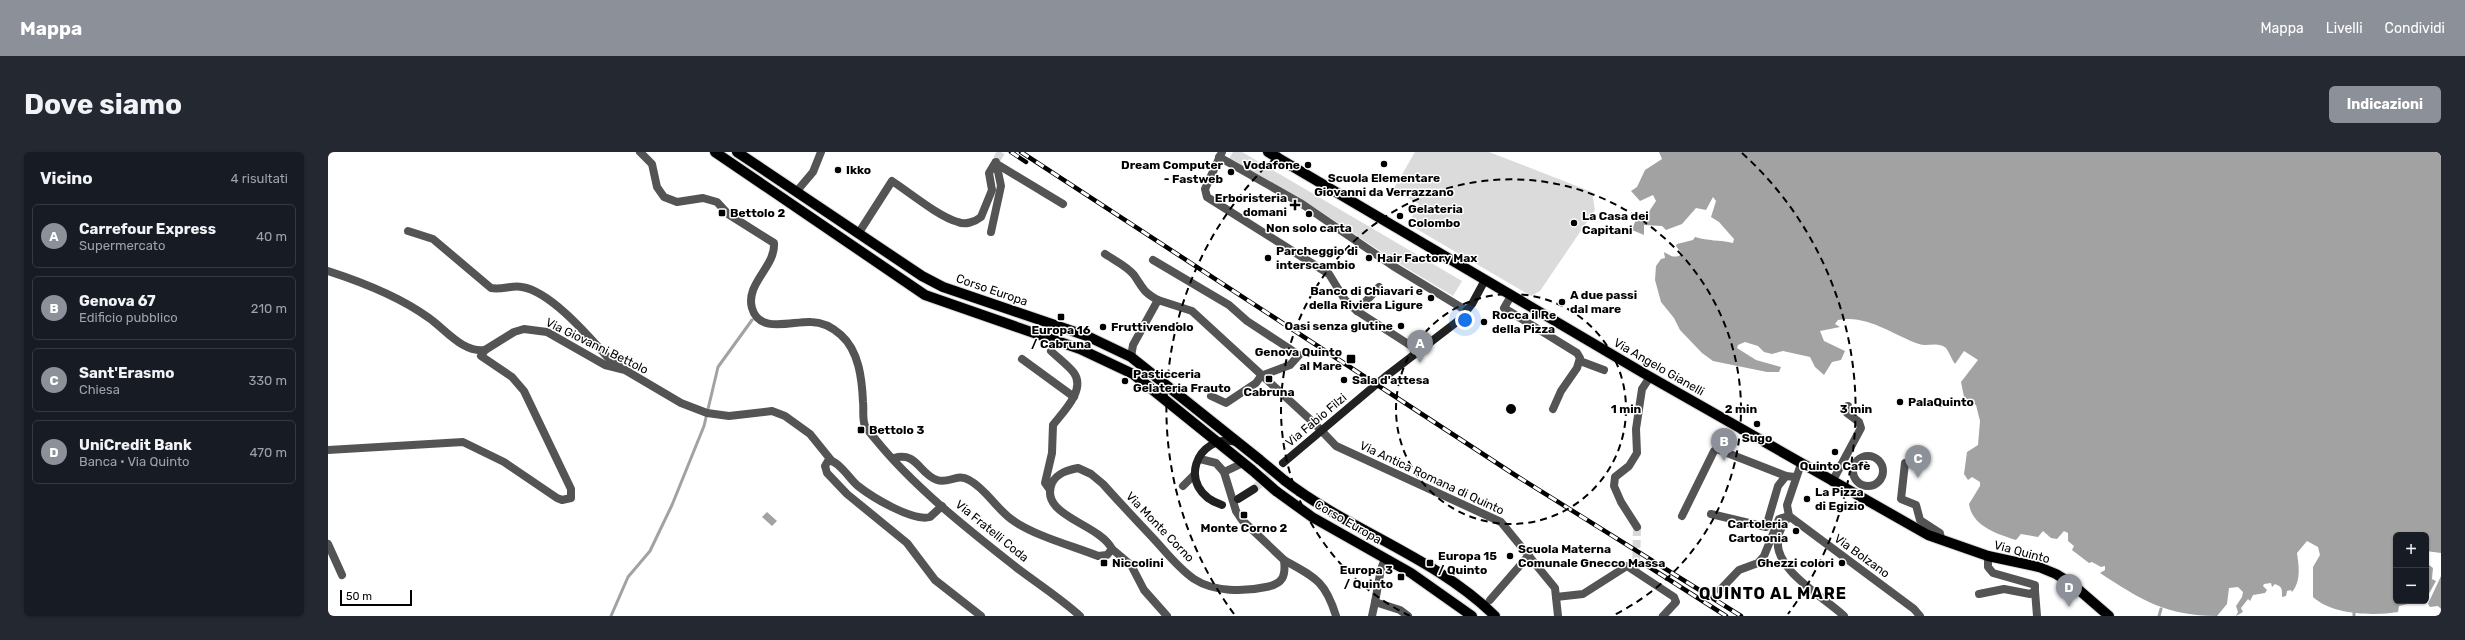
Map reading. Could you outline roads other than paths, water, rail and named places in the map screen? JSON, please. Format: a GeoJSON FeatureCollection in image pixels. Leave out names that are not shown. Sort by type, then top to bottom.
{"type":"FeatureCollection","features":[{"type":"Feature","properties":{"kind":"main road","name":"Corso Europa"},"geometry":{"type":"LineString","coordinates":[[715,152],[924,295],[1101,358],[1133,374],[1276,490],[1312,517],[1444,594],[1472,616]]}},
{"type":"Feature","properties":{"kind":"main road","name":"Corso Europa"},"geometry":{"type":"LineString","coordinates":[[737,152],[922,276],[943,287],[1088,336],[1131,357],[1240,443],[1284,480],[1340,517],[1457,584],[1495,616]]}},
{"type":"Feature","properties":{"kind":"main road","name":"Via Angelo Gianelli"},"geometry":{"type":"LineString","coordinates":[[1268,152],[1511,296],[1832,482],[1941,540]]}},
{"type":"Feature","properties":{"kind":"main road","name":"Via Quinto"},"geometry":{"type":"LineString","coordinates":[[1941,540],[1988,556],[2039,567],[2056,574],[2072,584],[2110,616]]}},
{"type":"Feature","properties":{"kind":"street"},"geometry":{"type":"LineString","coordinates":[[640,152],[652,164],[657,187],[664,197],[677,202],[703,198],[717,202],[728,214],[774,243],[770,258],[752,297],[754,313],[767,324],[812,322],[828,325],[842,336],[853,351],[859,365],[865,425],[894,458],[904,455],[911,458],[931,477],[938,480],[946,481],[957,477],[970,480],[998,508],[1023,526],[1098,556],[1107,555],[1112,549]]}},
{"type":"Feature","properties":{"kind":"street"},"geometry":{"type":"LineString","coordinates":[[796,192],[813,172],[821,152]]}},
{"type":"Feature","properties":{"kind":"street"},"geometry":{"type":"LineString","coordinates":[[1419,352],[1357,311],[1345,300],[1329,274],[1207,197],[1205,189],[1220,154],[1302,204],[1393,266],[1467,311]]}},
{"type":"Feature","properties":{"kind":"street"},"geometry":{"type":"LineString","coordinates":[[858,234],[892,181],[951,219],[967,223],[981,217],[992,190],[989,172],[996,161]]}},
{"type":"Feature","properties":{"kind":"street"},"geometry":{"type":"LineString","coordinates":[[996,161],[1063,204]]}},
{"type":"Feature","properties":{"kind":"street"},"geometry":{"type":"LineString","coordinates":[[991,232],[1001,186],[996,161]]}},
{"type":"Feature","properties":{"kind":"street"},"geometry":{"type":"LineString","coordinates":[[408,231],[433,239],[491,288],[499,289],[521,287],[537,293],[572,320],[611,361],[624,370]]}},
{"type":"Feature","properties":{"kind":"street","name":"Via Antica Romana di Quinto"},"geometry":{"type":"LineString","coordinates":[[1105,254],[1134,274],[1137,283],[1146,293],[1158,300],[1192,311],[1261,376],[1322,430],[1336,446],[1501,522],[1554,588],[1558,616]]}},
{"type":"Feature","properties":{"kind":"street"},"geometry":{"type":"LineString","coordinates":[[1153,260],[1229,305],[1248,322],[1299,355],[1290,365],[1261,376],[1256,383],[1226,403],[1211,396]]}},
{"type":"Feature","properties":{"kind":"street"},"geometry":{"type":"LineString","coordinates":[[328,271],[365,285],[417,309],[470,350],[486,350]]}},
{"type":"Feature","properties":{"kind":"street","name":"Via Fabio Filzi"},"geometry":{"type":"LineString","coordinates":[[1283,463],[1467,311],[1485,280]]}},
{"type":"Feature","properties":{"kind":"street"},"geometry":{"type":"LineString","coordinates":[[1357,311],[1379,287]]}},
{"type":"Feature","properties":{"kind":"street"},"geometry":{"type":"LineString","coordinates":[[1511,296],[1504,308],[1577,353],[1580,361],[1604,370]]}},
{"type":"Feature","properties":{"kind":"street"},"geometry":{"type":"LineString","coordinates":[[1131,357],[1133,345],[1158,300]]}},
{"type":"Feature","properties":{"kind":"street","name":"Via Giovanni Bettolo"},"geometry":{"type":"LineString","coordinates":[[486,350],[514,332],[524,329],[536,329],[558,337],[605,365],[624,370],[681,403],[707,413],[734,416],[772,411],[785,416],[810,434],[831,460],[859,486],[908,514],[925,518],[930,517],[942,506]]}},
{"type":"Feature","properties":{"kind":"street"},"geometry":{"type":"LineString","coordinates":[[328,450],[463,442],[504,462],[557,498],[562,500],[571,498],[571,489],[524,391],[512,378],[483,359],[482,354],[486,350]]}},
{"type":"Feature","properties":{"kind":"street"},"geometry":{"type":"LineString","coordinates":[[1051,351],[1074,373],[1077,382],[1074,397],[1053,425],[1052,452],[1045,483],[1050,490],[1050,498],[1056,508],[1100,534],[1112,549],[1131,565],[1144,590],[1167,616]]}},
{"type":"Feature","properties":{"kind":"street"},"geometry":{"type":"LineString","coordinates":[[1022,359],[1074,397]]}},
{"type":"Feature","properties":{"kind":"street"},"geometry":{"type":"LineString","coordinates":[[1553,409],[1560,391],[1580,361]]}},
{"type":"Feature","properties":{"kind":"street"},"geometry":{"type":"LineString","coordinates":[[1637,527],[1621,502],[1614,486],[1615,477],[1629,466],[1637,453],[1636,429],[1642,389],[1650,377]]}},
{"type":"Feature","properties":{"kind":"street"},"geometry":{"type":"LineString","coordinates":[[1832,482],[1861,428],[1859,422],[1847,413],[1848,406]]}},
{"type":"Feature","properties":{"kind":"street"},"geometry":{"type":"LineString","coordinates":[[1183,486],[1194,475],[1207,446],[1216,441],[1225,439],[1240,443]]}},
{"type":"Feature","properties":{"kind":"street"},"geometry":{"type":"LineString","coordinates":[[1682,516],[1714,451],[1717,449],[1786,476],[1795,477]]}},
{"type":"Feature","properties":{"kind":"street","name":"Via Fratelli Coda"},"geometry":{"type":"LineString","coordinates":[[894,458],[942,506],[996,551],[1057,596],[1080,616]]}},
{"type":"Feature","properties":{"kind":"street"},"geometry":{"type":"LineString","coordinates":[[1200,459],[1216,463],[1224,472],[1236,510],[1242,520],[1284,560],[1319,581],[1332,603],[1336,616]]}},
{"type":"Feature","properties":{"kind":"street"},"geometry":{"type":"LineString","coordinates":[[831,460],[825,466],[827,473],[834,482],[871,515],[907,543],[935,580],[981,616]]}},
{"type":"Feature","properties":{"kind":"street"},"geometry":{"type":"LineString","coordinates":[[1224,472],[1243,463]]}},
{"type":"Feature","properties":{"kind":"street"},"geometry":{"type":"LineString","coordinates":[[1905,463],[1901,499],[1916,505],[1920,520],[1937,530],[1940,533],[1941,540]]}},
{"type":"Feature","properties":{"kind":"street"},"geometry":{"type":"LineString","coordinates":[[1801,464],[1786,505],[1788,516],[1778,539],[1779,555],[1788,568],[1844,616]]}},
{"type":"Feature","properties":{"kind":"street","name":"Via Monte Corno"},"geometry":{"type":"LineString","coordinates":[[1050,490],[1055,479],[1071,469],[1078,468],[1091,474],[1174,561],[1195,579],[1208,585],[1236,590],[1274,586],[1282,581],[1285,573],[1284,560]]}},
{"type":"Feature","properties":{"kind":"street"},"geometry":{"type":"LineString","coordinates":[[1194,475],[1197,489],[1205,497],[1222,505]]}},
{"type":"Feature","properties":{"kind":"street"},"geometry":{"type":"LineString","coordinates":[[1711,514],[1766,527],[1778,486],[1786,476]]}},
{"type":"Feature","properties":{"kind":"street"},"geometry":{"type":"LineString","coordinates":[[1859,497],[1865,486]]}},
{"type":"Feature","properties":{"kind":"street"},"geometry":{"type":"LineString","coordinates":[[1238,499],[1254,490]]}},
{"type":"Feature","properties":{"kind":"street"},"geometry":{"type":"LineString","coordinates":[[1720,590],[1739,570],[1758,563],[1764,556],[1779,519],[1788,516]]}},
{"type":"Feature","properties":{"kind":"street","name":"Via Bolzano"},"geometry":{"type":"LineString","coordinates":[[1788,516],[1914,609],[1920,616]]}},
{"type":"Feature","properties":{"kind":"street"},"geometry":{"type":"LineString","coordinates":[[328,544],[342,575]]}},
{"type":"Feature","properties":{"kind":"street"},"geometry":{"type":"LineString","coordinates":[[1490,600],[1529,555]]}},
{"type":"Feature","properties":{"kind":"street"},"geometry":{"type":"LineString","coordinates":[[1988,556],[1988,567],[1993,573],[2035,585],[2037,616]]}},
{"type":"Feature","properties":{"kind":"street"},"geometry":{"type":"LineString","coordinates":[[1372,616],[1381,569],[1385,559]]}},
{"type":"Feature","properties":{"kind":"street"},"geometry":{"type":"LineString","coordinates":[[1556,597],[1584,594],[1627,566],[1674,597],[1676,602],[1663,616]]}},
{"type":"Feature","properties":{"kind":"street"},"geometry":{"type":"LineString","coordinates":[[1979,594],[2004,589],[2030,594],[2035,591]]}},
{"type":"Feature","properties":{"kind":"street"},"geometry":{"type":"LineString","coordinates":[[1375,602],[1400,610],[1408,616]]}},
{"type":"Feature","properties":{"kind":"waterway"},"geometry":{"type":"LineString","coordinates":[[611,616],[628,577],[650,551],[672,505],[704,426],[718,367],[752,320]]}},
{"type":"Feature","properties":{"kind":"waterway"},"geometry":{"type":"LineString","coordinates":[[2159,616],[2161,609]]}},
{"type":"Feature","properties":{"kind":"tunnel"},"geometry":{"type":"LineString","coordinates":[[997,159],[1001,152]]}},
{"type":"Feature","properties":{"kind":"tunnel"},"geometry":{"type":"LineString","coordinates":[[1254,489],[1283,463]]}},
{"type":"Feature","properties":{"kind":"tunnel"},"geometry":{"type":"LineString","coordinates":[[1636,572],[1637,527]]}},
{"type":"Feature","properties":{"kind":"railway"},"geometry":{"type":"LineString","coordinates":[[1011,152],[1026,162]]}},
{"type":"Feature","properties":{"kind":"railway"},"geometry":{"type":"LineString","coordinates":[[1021,152],[1515,475],[1741,616]]}},
{"type":"Feature","properties":{"kind":"railway"},"geometry":{"type":"LineString","coordinates":[[1643,563],[1726,616]]}},
{"type":"Feature","properties":{"kind":"place","name":"Scuola Elementare Giovanni da Verrazzano"},"geometry":{"type":"Point","coordinates":[1384,164]}},
{"type":"Feature","properties":{"kind":"place","name":"Vodafone"},"geometry":{"type":"Point","coordinates":[1308,165]}},
{"type":"Feature","properties":{"kind":"place","name":"Ikko"},"geometry":{"type":"Point","coordinates":[838,170]}},
{"type":"Feature","properties":{"kind":"place","name":"Dream Computer - Fastweb"},"geometry":{"type":"Point","coordinates":[1231,172]}},
{"type":"Feature","properties":{"kind":"place","name":"Erboristeria domani"},"geometry":{"type":"Point","coordinates":[1295,205]}},
{"type":"Feature","properties":{"kind":"place","name":"Bettolo 2"},"geometry":{"type":"Point","coordinates":[722,213]}},
{"type":"Feature","properties":{"kind":"place","name":"Non solo carta"},"geometry":{"type":"Point","coordinates":[1309,214]}},
{"type":"Feature","properties":{"kind":"place","name":"Gelateria Colombo"},"geometry":{"type":"Point","coordinates":[1400,216]}},
{"type":"Feature","properties":{"kind":"place","name":"La Casa dei Capitani"},"geometry":{"type":"Point","coordinates":[1574,223]}},
{"type":"Feature","properties":{"kind":"place","name":"Parcheggio di interscambio"},"geometry":{"type":"Point","coordinates":[1268,258]}},
{"type":"Feature","properties":{"kind":"place","name":"Hair Factory Max"},"geometry":{"type":"Point","coordinates":[1369,258]}},
{"type":"Feature","properties":{"kind":"place","name":"Banco di Chiavari e della Riviera Ligure"},"geometry":{"type":"Point","coordinates":[1431,298]}},
{"type":"Feature","properties":{"kind":"place","name":"A due passi dal mare"},"geometry":{"type":"Point","coordinates":[1562,302]}},
{"type":"Feature","properties":{"kind":"place","name":"Europa 16 / Cabruna"},"geometry":{"type":"Point","coordinates":[1061,317]}},
{"type":"Feature","properties":{"kind":"place","name":"Rocca il Re della Pizza"},"geometry":{"type":"Point","coordinates":[1484,322]}},
{"type":"Feature","properties":{"kind":"place","name":"Oasi senza glutine"},"geometry":{"type":"Point","coordinates":[1401,326]}},
{"type":"Feature","properties":{"kind":"place","name":"Fruttivendolo"},"geometry":{"type":"Point","coordinates":[1103,327]}},
{"type":"Feature","properties":{"kind":"place","name":"Genova Quinto al Mare"},"geometry":{"type":"Point","coordinates":[1351,359]}},
{"type":"Feature","properties":{"kind":"place","name":"Carrefour Express"},"geometry":{"type":"Point","coordinates":[1420,363]}},
{"type":"Feature","properties":{"kind":"place","name":"Cabruna"},"geometry":{"type":"Point","coordinates":[1269,379]}},
{"type":"Feature","properties":{"kind":"place","name":"Sala d'attesa"},"geometry":{"type":"Point","coordinates":[1344,380]}},
{"type":"Feature","properties":{"kind":"place","name":"Pasticceria Gelateria Frauto"},"geometry":{"type":"Point","coordinates":[1125,381]}},
{"type":"Feature","properties":{"kind":"place","name":"PalaQuinto"},"geometry":{"type":"Point","coordinates":[1900,402]}},
{"type":"Feature","properties":{"kind":"place","name":"Sugo"},"geometry":{"type":"Point","coordinates":[1757,424]}},
{"type":"Feature","properties":{"kind":"place","name":"Bettolo 3"},"geometry":{"type":"Point","coordinates":[861,430]}},
{"type":"Feature","properties":{"kind":"place","name":"Quinto Cafè"},"geometry":{"type":"Point","coordinates":[1835,452]}},
{"type":"Feature","properties":{"kind":"place","name":"Genova 67"},"geometry":{"type":"Point","coordinates":[1724,461]}},
{"type":"Feature","properties":{"kind":"place","name":"Sant'Erasmo"},"geometry":{"type":"Point","coordinates":[1918,478]}},
{"type":"Feature","properties":{"kind":"place","name":"La Pizza di Egizio"},"geometry":{"type":"Point","coordinates":[1807,499]}},
{"type":"Feature","properties":{"kind":"place","name":"Monte Corno 2"},"geometry":{"type":"Point","coordinates":[1244,515]}},
{"type":"Feature","properties":{"kind":"place","name":"Cartoleria Cartoonia"},"geometry":{"type":"Point","coordinates":[1796,531]}},
{"type":"Feature","properties":{"kind":"place","name":"Scuola Materna Comunale Gnecco Massa"},"geometry":{"type":"Point","coordinates":[1510,556]}},
{"type":"Feature","properties":{"kind":"place","name":"Niccolini"},"geometry":{"type":"Point","coordinates":[1104,563]}},
{"type":"Feature","properties":{"kind":"place","name":"Europa 15 / Quinto"},"geometry":{"type":"Point","coordinates":[1430,563]}},
{"type":"Feature","properties":{"kind":"place","name":"Ghezzi colori"},"geometry":{"type":"Point","coordinates":[1842,563]}},
{"type":"Feature","properties":{"kind":"place","name":"Europa 3 / Quinto"},"geometry":{"type":"Point","coordinates":[1401,577]}},
{"type":"Feature","properties":{"kind":"place","name":"UniCredit Bank"},"geometry":{"type":"Point","coordinates":[2069,607]}},
{"type":"Feature","properties":{"kind":"district","name":"QUINTO AL MARE"},"geometry":{"type":"Point","coordinates":[1773,593]}}]}
